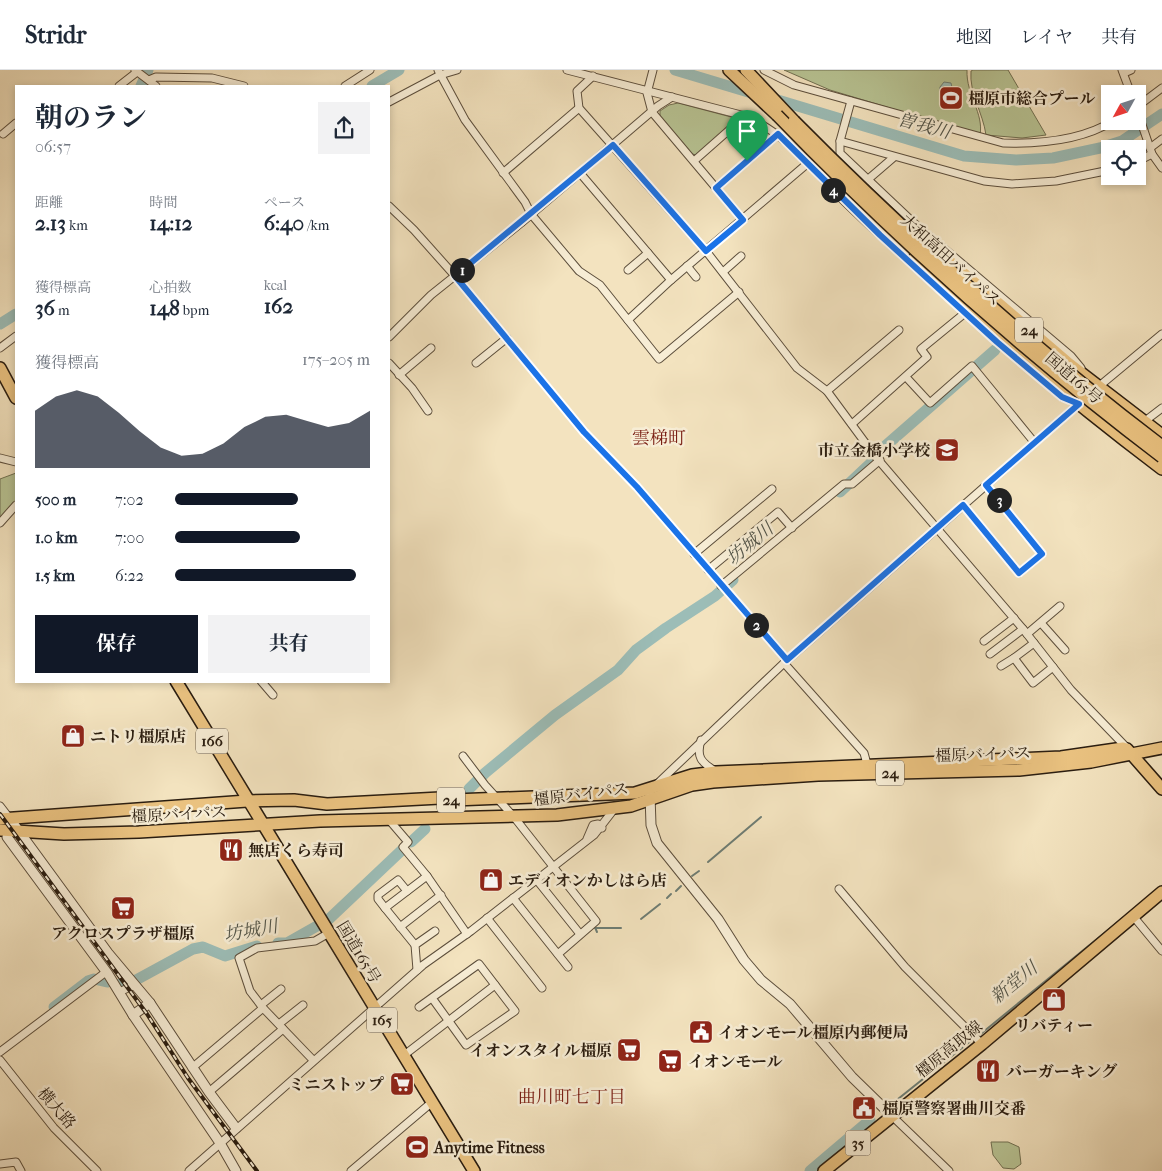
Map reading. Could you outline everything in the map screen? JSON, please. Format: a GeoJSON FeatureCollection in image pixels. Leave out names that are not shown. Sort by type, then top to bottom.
{"type":"FeatureCollection","features":[{"type":"Feature","properties":{"kind":"main road"},"geometry":{"type":"LineString","coordinates":[[729,70],[777,115]]}},
{"type":"Feature","properties":{"kind":"main road","name":"大和高田バイパス"},"geometry":{"type":"LineString","coordinates":[[735,70],[777,115],[995,321],[1162,457]]}},
{"type":"Feature","properties":{"kind":"main road","name":"大和高田バイパス"},"geometry":{"type":"LineString","coordinates":[[746,70],[865,197],[1033,343],[1162,446]]}},
{"type":"Feature","properties":{"kind":"main road"},"geometry":{"type":"LineString","coordinates":[[752,70],[794,121]]}},
{"type":"Feature","properties":{"kind":"main road","name":"国道165号"},"geometry":{"type":"LineString","coordinates":[[865,197],[968,277],[1095,383],[1153,428]]}},
{"type":"Feature","properties":{"kind":"main road","name":"国道165号"},"geometry":{"type":"LineString","coordinates":[[865,197],[953,294],[1079,404],[1162,469]]}},
{"type":"Feature","properties":{"kind":"main road"},"geometry":{"type":"LineString","coordinates":[[0,368],[15,396]]}},
{"type":"Feature","properties":{"kind":"main road","name":"166"},"geometry":{"type":"LineString","coordinates":[[177,683],[247,801]]}},
{"type":"Feature","properties":{"kind":"main road","name":"橿原バイパス"},"geometry":{"type":"LineString","coordinates":[[6,833],[82,833],[450,817],[557,815],[615,808],[650,800],[692,785],[713,782],[818,775],[1019,770],[1091,762],[1162,741]]}},
{"type":"Feature","properties":{"kind":"main road","name":"橿原バイパス"},"geometry":{"type":"LineString","coordinates":[[5,819],[62,813],[247,801],[294,800],[326,804],[440,798],[454,800],[609,796],[636,793],[692,775],[716,772],[1060,757],[1162,748]]}},
{"type":"Feature","properties":{"kind":"main road"},"geometry":{"type":"LineString","coordinates":[[1129,751],[1162,789]]}},
{"type":"Feature","properties":{"kind":"main road","name":"国道165号"},"geometry":{"type":"LineString","coordinates":[[247,801],[474,1171]]}},
{"type":"Feature","properties":{"kind":"main road"},"geometry":{"type":"LineString","coordinates":[[367,802],[369,822]]}},
{"type":"Feature","properties":{"kind":"main road"},"geometry":{"type":"LineString","coordinates":[[289,824],[282,831],[280,838],[288,857],[290,869]]}},
{"type":"Feature","properties":{"kind":"main road","name":"橿原高取線"},"geometry":{"type":"LineString","coordinates":[[824,1171],[892,1116],[978,1040],[1162,892]]}},
{"type":"Feature","properties":{"kind":"street"},"geometry":{"type":"LineString","coordinates":[[347,85],[370,70]]}},
{"type":"Feature","properties":{"kind":"street"},"geometry":{"type":"LineString","coordinates":[[390,101],[439,72],[457,70]]}},
{"type":"Feature","properties":{"kind":"street"},"geometry":{"type":"LineString","coordinates":[[567,70],[648,88],[672,97],[745,116],[778,134],[844,201],[965,313],[1062,397],[1079,404]]}},
{"type":"Feature","properties":{"kind":"street"},"geometry":{"type":"LineString","coordinates":[[653,70],[648,88],[652,112],[743,220]]}},
{"type":"Feature","properties":{"kind":"street"},"geometry":{"type":"LineString","coordinates":[[764,70],[784,81],[851,102],[1003,143],[1068,138],[1092,132],[1101,128]]}},
{"type":"Feature","properties":{"kind":"street"},"geometry":{"type":"LineString","coordinates":[[120,85],[136,71],[155,85]]}},
{"type":"Feature","properties":{"kind":"street"},"geometry":{"type":"LineString","coordinates":[[1126,71],[1129,85]]}},
{"type":"Feature","properties":{"kind":"street"},"geometry":{"type":"LineString","coordinates":[[439,72],[465,120],[525,202],[530,214],[579,270],[600,285],[659,359],[739,292]]}},
{"type":"Feature","properties":{"kind":"street"},"geometry":{"type":"LineString","coordinates":[[593,76],[576,91],[579,108],[706,251],[797,368],[827,391],[878,458],[1025,631],[1087,708],[1129,751]]}},
{"type":"Feature","properties":{"kind":"street"},"geometry":{"type":"LineString","coordinates":[[149,80],[156,77],[212,78],[240,85]]}},
{"type":"Feature","properties":{"kind":"street"},"geometry":{"type":"LineString","coordinates":[[1146,100],[1162,88]]}},
{"type":"Feature","properties":{"kind":"street"},"geometry":{"type":"LineString","coordinates":[[390,336],[431,295],[672,97]]}},
{"type":"Feature","properties":{"kind":"street"},"geometry":{"type":"LineString","coordinates":[[851,102],[840,140],[840,153],[868,180],[1071,356],[1095,383]]}},
{"type":"Feature","properties":{"kind":"street"},"geometry":{"type":"LineString","coordinates":[[503,173],[579,108]]}},
{"type":"Feature","properties":{"kind":"street"},"geometry":{"type":"LineString","coordinates":[[694,161],[745,116]]}},
{"type":"Feature","properties":{"kind":"street"},"geometry":{"type":"LineString","coordinates":[[3,134],[15,124]]}},
{"type":"Feature","properties":{"kind":"street"},"geometry":{"type":"LineString","coordinates":[[1144,130],[1150,150],[1161,166]]}},
{"type":"Feature","properties":{"kind":"street"},"geometry":{"type":"LineString","coordinates":[[716,188],[778,134]]}},
{"type":"Feature","properties":{"kind":"street"},"geometry":{"type":"LineString","coordinates":[[1146,154],[1162,139]]}},
{"type":"Feature","properties":{"kind":"street"},"geometry":{"type":"LineString","coordinates":[[840,140],[894,157],[984,181],[1012,184],[1056,181],[1101,172]]}},
{"type":"Feature","properties":{"kind":"street"},"geometry":{"type":"LineString","coordinates":[[844,201],[894,157]]}},
{"type":"Feature","properties":{"kind":"street"},"geometry":{"type":"LineString","coordinates":[[628,320],[671,280],[808,163]]}},
{"type":"Feature","properties":{"kind":"street"},"geometry":{"type":"LineString","coordinates":[[580,173],[671,280]]}},
{"type":"Feature","properties":{"kind":"street"},"geometry":{"type":"LineString","coordinates":[[390,207],[414,230],[455,276],[584,432],[637,487],[864,754],[867,764]]}},
{"type":"Feature","properties":{"kind":"street"},"geometry":{"type":"LineString","coordinates":[[628,270],[648,253]]}},
{"type":"Feature","properties":{"kind":"street"},"geometry":{"type":"LineString","coordinates":[[723,272],[741,256]]}},
{"type":"Feature","properties":{"kind":"street"},"geometry":{"type":"LineString","coordinates":[[688,266],[696,276]]}},
{"type":"Feature","properties":{"kind":"street"},"geometry":{"type":"LineString","coordinates":[[852,424],[927,357],[921,349],[965,313]]}},
{"type":"Feature","properties":{"kind":"street"},"geometry":{"type":"LineString","coordinates":[[827,391],[899,330]]}},
{"type":"Feature","properties":{"kind":"street"},"geometry":{"type":"LineString","coordinates":[[949,1171],[852,1077],[790,1004],[757,975],[744,960],[715,915],[657,843],[650,825],[650,800],[654,788],[702,740],[786,662],[1079,404],[1095,383],[1162,334]]}},
{"type":"Feature","properties":{"kind":"street"},"geometry":{"type":"LineString","coordinates":[[0,348],[15,337]]}},
{"type":"Feature","properties":{"kind":"street"},"geometry":{"type":"LineString","coordinates":[[476,363],[507,338]]}},
{"type":"Feature","properties":{"kind":"street"},"geometry":{"type":"LineString","coordinates":[[399,375],[431,348]]}},
{"type":"Feature","properties":{"kind":"street"},"geometry":{"type":"LineString","coordinates":[[390,364],[428,411]]}},
{"type":"Feature","properties":{"kind":"street"},"geometry":{"type":"LineString","coordinates":[[906,377],[930,403],[974,369],[1034,442]]}},
{"type":"Feature","properties":{"kind":"street"},"geometry":{"type":"LineString","coordinates":[[1137,450],[1153,428],[1162,408]]}},
{"type":"Feature","properties":{"kind":"street"},"geometry":{"type":"LineString","coordinates":[[0,458],[15,462]]}},
{"type":"Feature","properties":{"kind":"street"},"geometry":{"type":"LineString","coordinates":[[723,588],[792,528],[878,458]]}},
{"type":"Feature","properties":{"kind":"street"},"geometry":{"type":"LineString","coordinates":[[963,505],[1019,573],[1042,554],[986,485]]}},
{"type":"Feature","properties":{"kind":"street"},"geometry":{"type":"LineString","coordinates":[[694,554],[772,489]]}},
{"type":"Feature","properties":{"kind":"street"},"geometry":{"type":"LineString","coordinates":[[0,523],[15,507]]}},
{"type":"Feature","properties":{"kind":"street"},"geometry":{"type":"LineString","coordinates":[[708,570],[778,512],[792,528]]}},
{"type":"Feature","properties":{"kind":"street"},"geometry":{"type":"LineString","coordinates":[[990,654],[1040,622],[1060,606]]}},
{"type":"Feature","properties":{"kind":"street"},"geometry":{"type":"LineString","coordinates":[[984,641],[1014,618]]}},
{"type":"Feature","properties":{"kind":"street"},"geometry":{"type":"LineString","coordinates":[[1040,622],[1065,650]]}},
{"type":"Feature","properties":{"kind":"street"},"geometry":{"type":"LineString","coordinates":[[1002,666],[1034,643]]}},
{"type":"Feature","properties":{"kind":"street"},"geometry":{"type":"LineString","coordinates":[[1014,658],[1033,683],[1053,667]]}},
{"type":"Feature","properties":{"kind":"street"},"geometry":{"type":"LineString","coordinates":[[263,683],[273,695]]}},
{"type":"Feature","properties":{"kind":"street"},"geometry":{"type":"LineString","coordinates":[[702,740],[699,757],[702,763],[716,772]]}},
{"type":"Feature","properties":{"kind":"street"},"geometry":{"type":"LineString","coordinates":[[463,756],[495,798],[514,817],[594,923],[558,954]]}},
{"type":"Feature","properties":{"kind":"street"},"geometry":{"type":"LineString","coordinates":[[0,806],[5,819],[6,833],[106,972],[220,1143],[236,1171]]}},
{"type":"Feature","properties":{"kind":"street"},"geometry":{"type":"LineString","coordinates":[[189,1171],[417,970],[467,934],[602,828],[615,808]]}},
{"type":"Feature","properties":{"kind":"street"},"geometry":{"type":"LineString","coordinates":[[390,821],[408,842],[403,847],[441,895],[467,934]]}},
{"type":"Feature","properties":{"kind":"street"},"geometry":{"type":"LineString","coordinates":[[6,833],[150,1004],[208,1092],[236,1128]]}},
{"type":"Feature","properties":{"kind":"street"},"geometry":{"type":"LineString","coordinates":[[385,908],[427,876]]}},
{"type":"Feature","properties":{"kind":"street"},"geometry":{"type":"LineString","coordinates":[[536,879],[580,934]]}},
{"type":"Feature","properties":{"kind":"street"},"geometry":{"type":"LineString","coordinates":[[407,891],[398,880],[378,895],[378,899],[415,945],[417,970]]}},
{"type":"Feature","properties":{"kind":"street"},"geometry":{"type":"LineString","coordinates":[[839,889],[905,967],[978,1040]]}},
{"type":"Feature","properties":{"kind":"street"},"geometry":{"type":"LineString","coordinates":[[400,927],[441,895]]}},
{"type":"Feature","properties":{"kind":"street"},"geometry":{"type":"LineString","coordinates":[[513,898],[568,967]]}},
{"type":"Feature","properties":{"kind":"street"},"geometry":{"type":"LineString","coordinates":[[1133,916],[1162,951]]}},
{"type":"Feature","properties":{"kind":"street"},"geometry":{"type":"LineString","coordinates":[[487,918],[542,988]]}},
{"type":"Feature","properties":{"kind":"street"},"geometry":{"type":"LineString","coordinates":[[415,945],[435,931]]}},
{"type":"Feature","properties":{"kind":"street"},"geometry":{"type":"LineString","coordinates":[[313,1060],[262,1007],[250,991],[238,958],[257,948],[315,941],[329,933]]}},
{"type":"Feature","properties":{"kind":"street"},"geometry":{"type":"LineString","coordinates":[[419,1007],[479,964],[515,1011],[466,1045],[432,998]]}},
{"type":"Feature","properties":{"kind":"street"},"geometry":{"type":"LineString","coordinates":[[0,1052],[106,972]]}},
{"type":"Feature","properties":{"kind":"street"},"geometry":{"type":"LineString","coordinates":[[119,992],[135,985]]}},
{"type":"Feature","properties":{"kind":"street"},"geometry":{"type":"LineString","coordinates":[[403,1056],[495,985]]}},
{"type":"Feature","properties":{"kind":"street"},"geometry":{"type":"LineString","coordinates":[[192,1068],[281,989]]}},
{"type":"Feature","properties":{"kind":"street"},"geometry":{"type":"LineString","coordinates":[[133,1015],[150,1004]]}},
{"type":"Feature","properties":{"kind":"street"},"geometry":{"type":"LineString","coordinates":[[208,1092],[303,1005]]}},
{"type":"Feature","properties":{"kind":"street","name":"横大路"},"geometry":{"type":"LineString","coordinates":[[0,1060],[54,1128],[96,1171]]}},
{"type":"Feature","properties":{"kind":"street"},"geometry":{"type":"LineString","coordinates":[[351,1171],[431,1103]]}},
{"type":"Feature","properties":{"kind":"street"},"geometry":{"type":"LineString","coordinates":[[0,1164],[16,1162],[21,1171]]}},
{"type":"Feature","properties":{"kind":"green space"},"geometry":{"type":"Polygon","coordinates":[[[784,70],[967,70],[969,88],[980,119],[980,135],[830,90],[784,70]]]}},
{"type":"Feature","properties":{"kind":"green space"},"geometry":{"type":"Polygon","coordinates":[[[1008,70],[1046,135],[1022,138],[986,135],[972,87],[971,71],[1008,70]]]}},
{"type":"Feature","properties":{"kind":"green space"},"geometry":{"type":"Polygon","coordinates":[[[678,103],[738,120],[697,155],[692,154],[660,117],[660,111],[669,105],[678,103]]]}},
{"type":"Feature","properties":{"kind":"green space"},"geometry":{"type":"Polygon","coordinates":[[[15,473],[15,510],[0,519],[0,479],[15,473]]]}},
{"type":"Feature","properties":{"kind":"green space"},"geometry":{"type":"Polygon","coordinates":[[[991,1142],[1008,1142],[1019,1147],[1021,1164],[1014,1169],[1003,1168],[993,1155],[991,1142]]]}},
{"type":"Feature","properties":{"kind":"water"},"geometry":{"type":"Polygon","coordinates":[[[944,82],[951,83],[953,92],[961,99],[962,103],[957,108],[946,104],[942,98],[940,87],[944,82]]]}},
{"type":"Feature","properties":{"kind":"waterway"},"geometry":{"type":"LineString","coordinates":[[141,85],[148,70]]}},
{"type":"Feature","properties":{"kind":"waterway","name":"曽我川"},"geometry":{"type":"LineString","coordinates":[[374,85],[399,70]]}},
{"type":"Feature","properties":{"kind":"waterway","name":"曽我川"},"geometry":{"type":"LineString","coordinates":[[675,70],[755,94]]}},
{"type":"Feature","properties":{"kind":"waterway","name":"曽我川"},"geometry":{"type":"LineString","coordinates":[[771,98],[964,156],[1016,160],[1053,158],[1100,148],[1122,141],[1162,114]]}},
{"type":"Feature","properties":{"kind":"waterway","name":"曽我川"},"geometry":{"type":"LineString","coordinates":[[0,324],[15,315]]}},
{"type":"Feature","properties":{"kind":"waterway","name":"坊城川"},"geometry":{"type":"LineString","coordinates":[[840,492],[873,461],[883,448],[995,350]]}},
{"type":"Feature","properties":{"kind":"waterway","name":"坊城川"},"geometry":{"type":"LineString","coordinates":[[469,789],[485,773],[555,715],[618,670],[636,650],[715,596],[733,580]]}},
{"type":"Feature","properties":{"kind":"waterway"},"geometry":{"type":"LineString","coordinates":[[708,862],[761,817]]}},
{"type":"Feature","properties":{"kind":"waterway","name":"坊城川"},"geometry":{"type":"LineString","coordinates":[[411,842],[425,829]]}},
{"type":"Feature","properties":{"kind":"waterway","name":"坊城川"},"geometry":{"type":"LineString","coordinates":[[329,919],[403,849]]}},
{"type":"Feature","properties":{"kind":"waterway"},"geometry":{"type":"LineString","coordinates":[[692,876],[699,871]]}},
{"type":"Feature","properties":{"kind":"waterway"},"geometry":{"type":"LineString","coordinates":[[676,891],[681,886]]}},
{"type":"Feature","properties":{"kind":"waterway"},"geometry":{"type":"LineString","coordinates":[[667,898],[671,894]]}},
{"type":"Feature","properties":{"kind":"waterway"},"geometry":{"type":"LineString","coordinates":[[641,919],[660,904]]}},
{"type":"Feature","properties":{"kind":"waterway","name":"新堂川"},"geometry":{"type":"LineString","coordinates":[[977,1037],[1124,917]]}},
{"type":"Feature","properties":{"kind":"waterway"},"geometry":{"type":"LineString","coordinates":[[594,925],[597,932]]}},
{"type":"Feature","properties":{"kind":"waterway","name":"坊城川"},"geometry":{"type":"LineString","coordinates":[[278,943],[287,943],[317,926]]}},
{"type":"Feature","properties":{"kind":"waterway"},"geometry":{"type":"LineString","coordinates":[[595,928],[621,928]]}},
{"type":"Feature","properties":{"kind":"waterway","name":"坊城川"},"geometry":{"type":"LineString","coordinates":[[136,980],[193,949],[203,947],[225,956],[257,946]]}},
{"type":"Feature","properties":{"kind":"waterway","name":"坊城川"},"geometry":{"type":"LineString","coordinates":[[54,1007],[88,981],[94,979],[107,982]]}},
{"type":"Feature","properties":{"kind":"waterway","name":"坊城川"},"geometry":{"type":"LineString","coordinates":[[120,984],[128,983]]}},
{"type":"Feature","properties":{"kind":"waterway","name":"新堂川"},"geometry":{"type":"LineString","coordinates":[[893,1103],[973,1039]]}},
{"type":"Feature","properties":{"kind":"waterway","name":"新堂川"},"geometry":{"type":"LineString","coordinates":[[810,1171],[870,1120]]}},
{"type":"Feature","properties":{"kind":"railway"},"geometry":{"type":"LineString","coordinates":[[0,814],[147,1014],[188,1078],[257,1171]]}},
{"type":"Feature","properties":{"kind":"place","name":"橿原市総合プール"},"geometry":{"type":"Point","coordinates":[951,98]}},
{"type":"Feature","properties":{"kind":"place","name":"市立金橋小学校"},"geometry":{"type":"Point","coordinates":[947,450]}},
{"type":"Feature","properties":{"kind":"place","name":"ニトリ橿原店"},"geometry":{"type":"Point","coordinates":[73,736]}},
{"type":"Feature","properties":{"kind":"place","name":"無店くら寿司"},"geometry":{"type":"Point","coordinates":[231,850]}},
{"type":"Feature","properties":{"kind":"place","name":"エディオンかしはら店"},"geometry":{"type":"Point","coordinates":[491,880]}},
{"type":"Feature","properties":{"kind":"place","name":"アクロスプラザ橿原"},"geometry":{"type":"Point","coordinates":[123,908]}},
{"type":"Feature","properties":{"kind":"place","name":"リバティー"},"geometry":{"type":"Point","coordinates":[1054,1000]}},
{"type":"Feature","properties":{"kind":"place","name":"イオンモール橿原内郵便局"},"geometry":{"type":"Point","coordinates":[701,1032]}},
{"type":"Feature","properties":{"kind":"place","name":"イオンスタイル橿原"},"geometry":{"type":"Point","coordinates":[629,1050]}},
{"type":"Feature","properties":{"kind":"place","name":"イオンモール"},"geometry":{"type":"Point","coordinates":[670,1061]}},
{"type":"Feature","properties":{"kind":"place","name":"バーガーキング"},"geometry":{"type":"Point","coordinates":[988,1071]}},
{"type":"Feature","properties":{"kind":"place","name":"ミニストップ"},"geometry":{"type":"Point","coordinates":[402,1084]}},
{"type":"Feature","properties":{"kind":"place","name":"橿原警察署曲川交番"},"geometry":{"type":"Point","coordinates":[864,1108]}},
{"type":"Feature","properties":{"kind":"place","name":"Anytime Fitness"},"geometry":{"type":"Point","coordinates":[417,1147]}},
{"type":"Feature","properties":{"kind":"district","name":"雲梯町"},"geometry":{"type":"Point","coordinates":[659,438]}},
{"type":"Feature","properties":{"kind":"district","name":"曲川町七丁目"},"geometry":{"type":"Point","coordinates":[572,1097]}},
{"type":"Feature","properties":{"kind":"route"},"geometry":{"type":"LineString","coordinates":[[778,134],[784,138],[844,201],[916,270],[1030,372],[1062,397],[1079,404],[986,485],[1042,554],[1019,573],[963,505],[787,660],[724,591],[637,487],[584,432],[455,276],[613,145],[706,251],[743,220],[716,188],[747,161],[778,134]]}}]}
